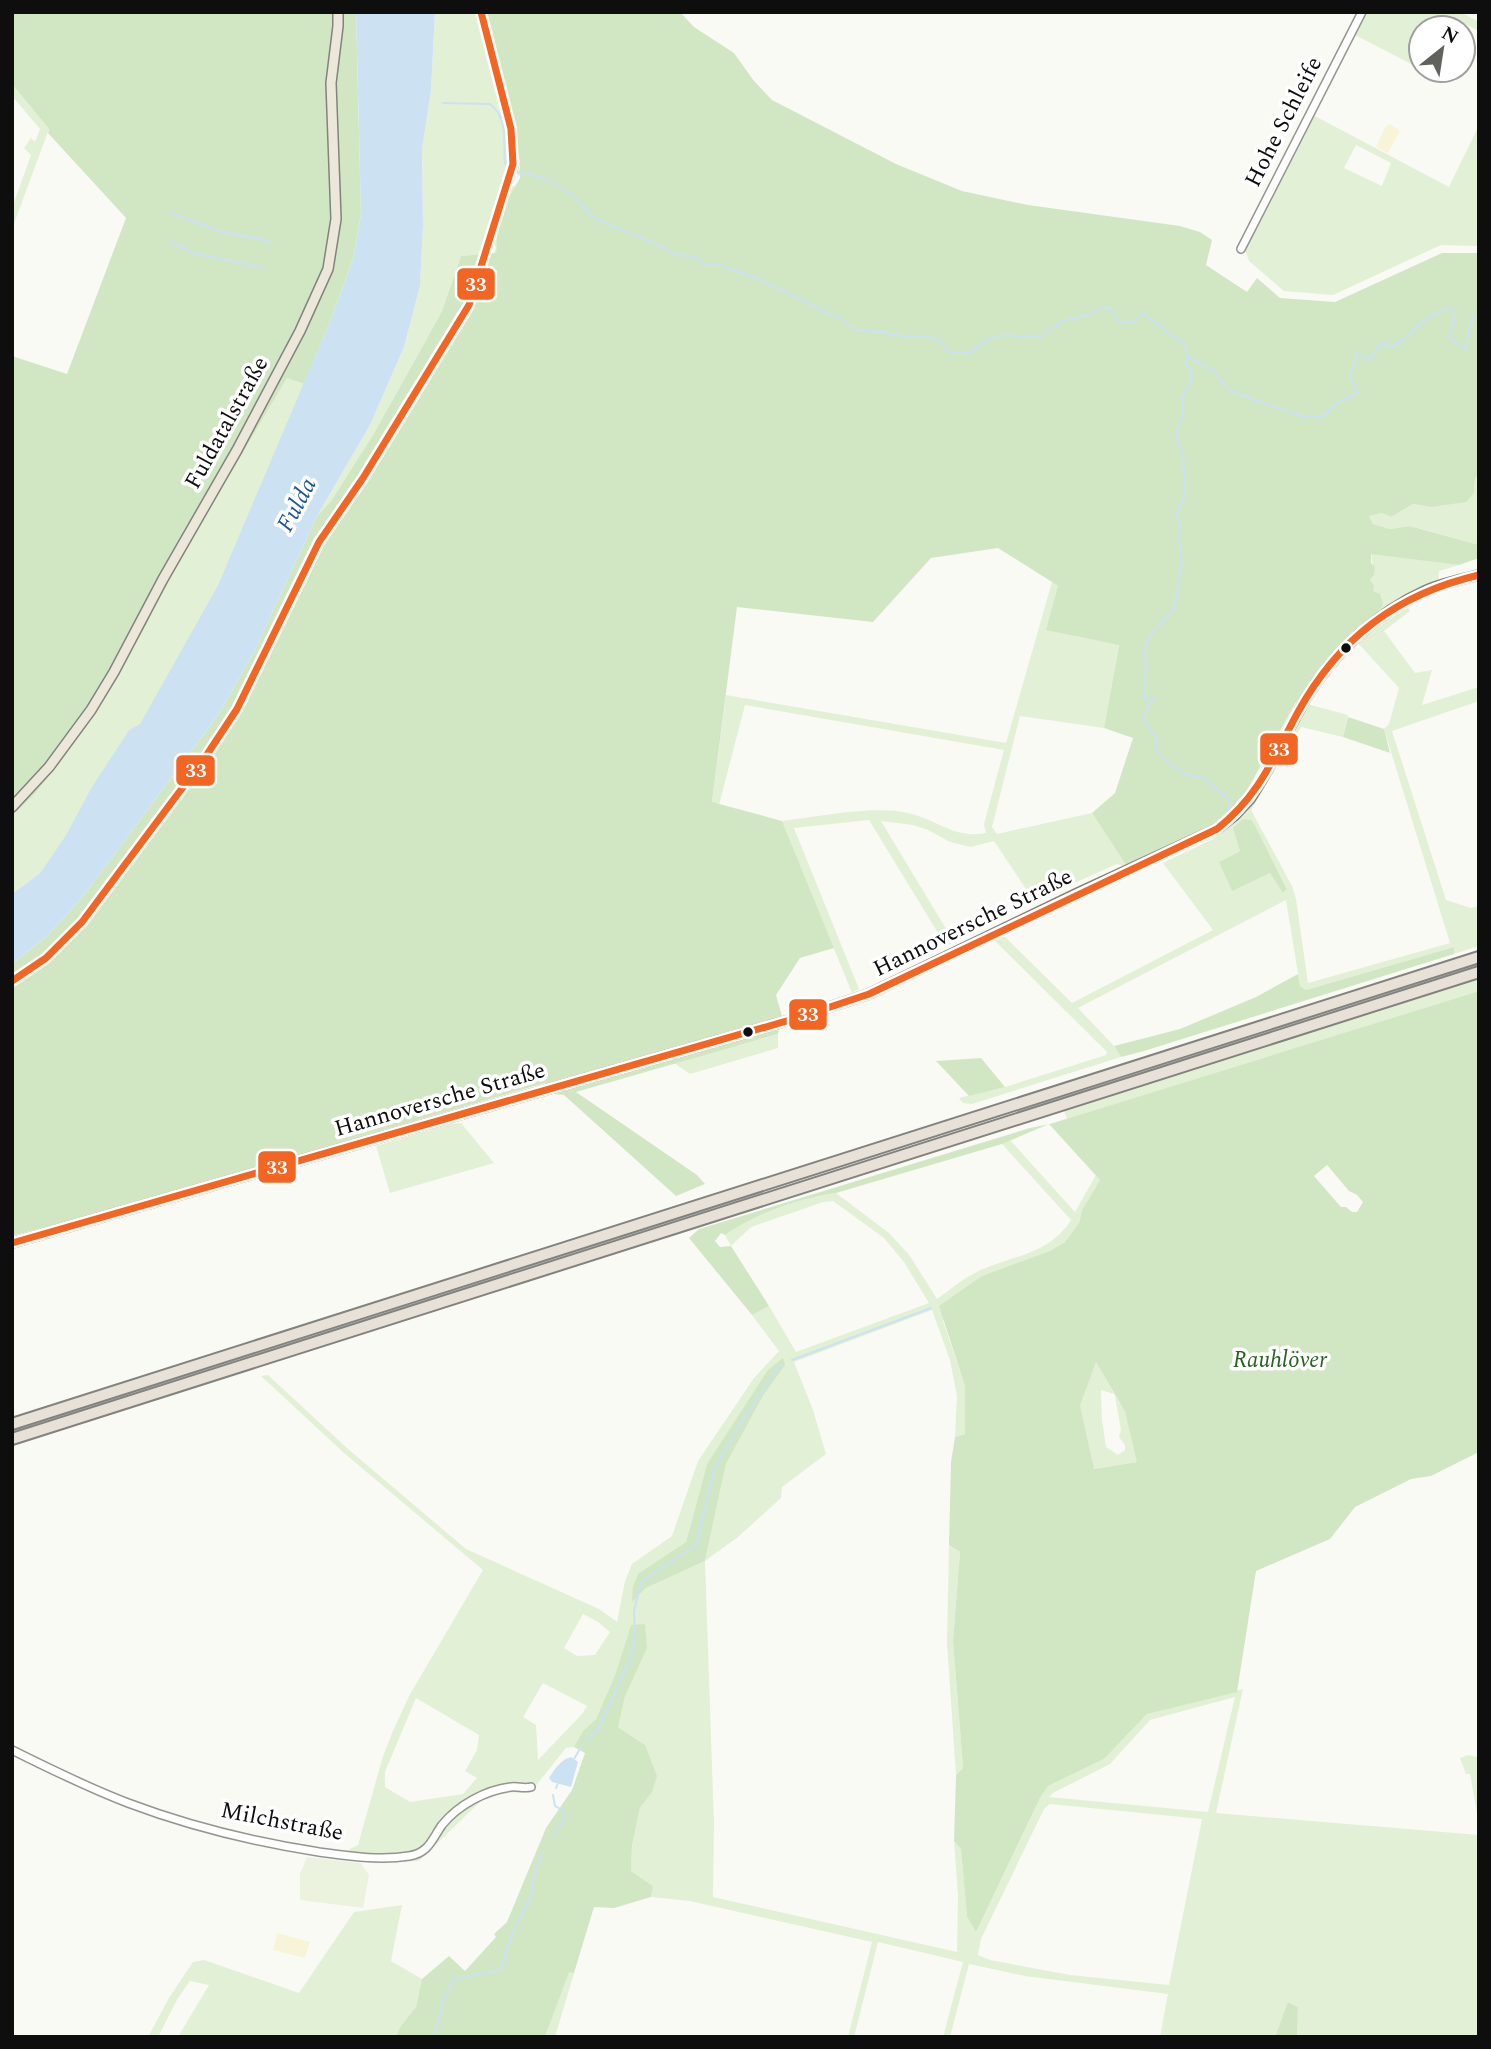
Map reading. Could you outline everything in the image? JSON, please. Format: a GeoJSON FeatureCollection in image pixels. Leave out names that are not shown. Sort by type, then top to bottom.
{"type":"FeatureCollection","features":[{"type":"Feature","properties":{"kind":"highway"},"geometry":{"type":"LineString","coordinates":[[12,1424],[1479,957]]}},
{"type":"Feature","properties":{"kind":"highway"},"geometry":{"type":"LineString","coordinates":[[12,1439],[1479,972]]}},
{"type":"Feature","properties":{"kind":"main road","name":"Fuldatalstraße"},"geometry":{"type":"LineString","coordinates":[[12,807],[49,767],[92,710],[237,450],[300,331],[327,269],[336,219],[331,83],[338,12]]}},
{"type":"Feature","properties":{"kind":"main road","name":"Hannoversche Straße"},"geometry":{"type":"LineString","coordinates":[[12,1243],[797,1018],[869,994],[1217,829],[1250,799],[1319,678],[1344,648],[1386,614],[1418,595],[1479,575]]}},
{"type":"Feature","properties":{"kind":"street"},"geometry":{"type":"LineString","coordinates":[[12,981],[46,958],[82,922],[204,759],[237,709],[319,542],[363,478],[469,305],[513,164],[513,146],[504,97],[481,12]]}},
{"type":"Feature","properties":{"kind":"street","name":"Hohe Schleife"},"geometry":{"type":"LineString","coordinates":[[1241,249],[1362,12]]}},
{"type":"Feature","properties":{"kind":"street","name":"Milchstraße"},"geometry":{"type":"LineString","coordinates":[[12,1750],[99,1791],[166,1815],[284,1846],[375,1859],[411,1856],[424,1852],[443,1824],[470,1801],[495,1790],[513,1786],[531,1787]]}},
{"type":"Feature","properties":{"kind":"green space"},"geometry":{"type":"Polygon","coordinates":[[[12,12],[356,12],[361,214],[353,259],[304,384],[287,378],[162,585],[147,624],[85,729],[35,794],[12,816],[12,356],[67,374],[126,218],[48,133],[49,129],[12,84],[12,12]]]}},
{"type":"Feature","properties":{"kind":"green space"},"geometry":{"type":"Polygon","coordinates":[[[435,12],[478,12],[516,161],[520,163],[520,176],[507,171],[496,215],[510,185],[515,187],[501,218],[496,253],[493,241],[489,254],[461,256],[442,311],[420,351],[373,435],[331,501],[317,516],[370,425],[404,347],[420,286],[423,225],[422,149],[431,91],[435,12]]]}},
{"type":"Feature","properties":{"kind":"green space"},"geometry":{"type":"Polygon","coordinates":[[[484,12],[680,12],[694,27],[734,53],[772,100],[896,164],[962,191],[1028,205],[1180,226],[1200,232],[1212,240],[1206,265],[1247,292],[1257,278],[1280,298],[1335,302],[1442,253],[1479,253],[1479,472],[1475,479],[1474,493],[1466,502],[1431,507],[1413,504],[1391,517],[1382,513],[1369,516],[1373,524],[1390,529],[1410,526],[1479,545],[1479,558],[1459,565],[1371,554],[1371,563],[1375,567],[1370,580],[1374,585],[1373,591],[1380,594],[1383,605],[1375,617],[1334,654],[1296,702],[1245,794],[1210,827],[1128,868],[1092,813],[1115,793],[1133,738],[1104,728],[1119,645],[1046,630],[1058,586],[998,548],[931,558],[873,622],[737,607],[712,802],[782,821],[834,948],[800,958],[776,995],[782,1016],[778,1034],[576,1092],[697,1175],[705,1184],[676,1196],[564,1095],[555,1094],[545,1083],[12,1236],[12,964],[47,936],[81,899],[218,715],[254,652],[317,516],[331,501],[373,435],[442,311],[461,256],[496,253],[498,225],[506,202],[520,178],[520,163],[506,85],[484,12]]]}},
{"type":"Feature","properties":{"kind":"green space"},"geometry":{"type":"Polygon","coordinates":[[[1367,12],[1464,14],[1407,14],[1407,62],[1355,35],[1367,12]]]}},
{"type":"Feature","properties":{"kind":"green space"},"geometry":{"type":"Polygon","coordinates":[[[12,84],[49,129],[12,229],[12,208],[31,155],[24,148],[31,138],[35,142],[40,129],[12,96],[12,84]]]}},
{"type":"Feature","properties":{"kind":"green space"},"geometry":{"type":"Polygon","coordinates":[[[1313,115],[1449,187],[1479,125],[1479,246],[1441,245],[1333,295],[1284,291],[1249,261],[1245,250],[1313,115]],[[1356,145],[1344,168],[1382,186],[1391,163],[1356,145]]]}},
{"type":"Feature","properties":{"kind":"green space"},"geometry":{"type":"Polygon","coordinates":[[[287,378],[304,384],[218,585],[140,725],[129,730],[40,873],[12,894],[12,816],[35,794],[85,729],[147,624],[162,585],[287,378]]]}},
{"type":"Feature","properties":{"kind":"green space"},"geometry":{"type":"Polygon","coordinates":[[[1479,472],[1479,545],[1411,526],[1390,529],[1373,524],[1369,516],[1382,513],[1391,517],[1413,504],[1431,507],[1468,497],[1474,493],[1475,479],[1479,472]]]}},
{"type":"Feature","properties":{"kind":"green space"},"geometry":{"type":"Polygon","coordinates":[[[1371,553],[1459,565],[1439,571],[1438,583],[1375,617],[1370,580],[1374,575],[1371,553]]]}},
{"type":"Feature","properties":{"kind":"green space"},"geometry":{"type":"Polygon","coordinates":[[[1052,582],[1058,586],[1074,636],[1119,644],[1104,728],[1020,716],[992,827],[997,834],[1092,813],[1128,868],[1117,864],[1034,901],[994,841],[971,847],[950,842],[913,825],[881,821],[954,942],[946,946],[869,820],[794,828],[859,989],[852,993],[782,821],[879,810],[919,816],[955,831],[986,833],[984,824],[1004,750],[745,705],[719,805],[712,803],[726,695],[1006,743],[1052,582]]]}},
{"type":"Feature","properties":{"kind":"green space"},"geometry":{"type":"Polygon","coordinates":[[[1406,605],[1410,611],[1384,631],[1415,673],[1432,670],[1422,705],[1479,687],[1479,701],[1392,731],[1446,900],[1471,908],[1479,906],[1479,946],[1454,954],[1454,947],[1306,990],[1300,986],[1286,900],[1078,1008],[1121,1057],[972,1104],[963,1103],[959,1098],[1005,1087],[1106,1055],[1107,1052],[995,941],[1004,936],[1072,1003],[1213,930],[1163,863],[1213,839],[1248,805],[1307,704],[1348,715],[1343,737],[1301,727],[1251,810],[1292,886],[1308,983],[1450,943],[1384,729],[1389,724],[1399,688],[1357,642],[1381,621],[1406,605]],[[1256,827],[1240,851],[1219,862],[1270,873],[1284,892],[1287,888],[1256,827]]]}},
{"type":"Feature","properties":{"kind":"green space"},"geometry":{"type":"Polygon","coordinates":[[[1348,717],[1384,729],[1390,753],[1343,737],[1348,717]]]}},
{"type":"Feature","properties":{"kind":"green space"},"geometry":{"type":"Polygon","coordinates":[[[1243,819],[1251,820],[1256,827],[1287,889],[1283,893],[1270,873],[1232,891],[1219,862],[1240,851],[1233,828],[1243,819]]]}},
{"type":"Feature","properties":{"kind":"green space"},"geometry":{"type":"Polygon","coordinates":[[[1454,947],[1454,954],[1144,1051],[1121,1057],[1114,1046],[1180,1029],[1256,997],[1298,974],[1300,986],[1306,990],[1454,947]]]}},
{"type":"Feature","properties":{"kind":"green space"},"geometry":{"type":"Polygon","coordinates":[[[1479,979],[1479,991],[1067,1119],[1064,1111],[1167,1077],[1479,979]]]}},
{"type":"Feature","properties":{"kind":"green space","name":"Rauhlöver"},"geometry":{"type":"Polygon","coordinates":[[[1479,991],[1479,1452],[1431,1476],[1411,1479],[1355,1507],[1330,1539],[1256,1571],[1237,1692],[1147,1714],[1104,1759],[1048,1786],[976,1932],[967,1917],[961,1849],[954,1841],[956,1775],[963,1768],[953,1641],[960,1552],[949,1545],[951,1462],[955,1437],[965,1434],[965,1386],[939,1306],[982,1276],[1050,1251],[1065,1242],[1079,1223],[1082,1210],[1100,1180],[1049,1124],[1479,991]],[[1327,1165],[1314,1176],[1341,1207],[1357,1212],[1363,1202],[1349,1191],[1327,1165]],[[1096,1362],[1080,1406],[1094,1469],[1137,1462],[1125,1412],[1096,1362]]]}},
{"type":"Feature","properties":{"kind":"green space"},"geometry":{"type":"Polygon","coordinates":[[[778,1034],[778,1048],[690,1074],[674,1063],[778,1034]]]}},
{"type":"Feature","properties":{"kind":"green space"},"geometry":{"type":"Polygon","coordinates":[[[981,1058],[1005,1087],[969,1096],[936,1061],[981,1058]]]}},
{"type":"Feature","properties":{"kind":"green space"},"geometry":{"type":"Polygon","coordinates":[[[461,1123],[494,1163],[390,1193],[376,1146],[449,1124],[461,1123]]]}},
{"type":"Feature","properties":{"kind":"green space"},"geometry":{"type":"Polygon","coordinates":[[[1048,1124],[1002,1144],[836,1193],[792,1203],[750,1220],[725,1235],[721,1233],[715,1241],[720,1247],[731,1246],[769,1306],[752,1315],[689,1238],[699,1229],[1048,1124]]]}},
{"type":"Feature","properties":{"kind":"green space"},"geometry":{"type":"Polygon","coordinates":[[[1010,1140],[1075,1212],[1096,1175],[1100,1180],[1082,1210],[1079,1223],[1065,1242],[1027,1261],[943,1321],[965,1386],[965,1434],[955,1437],[957,1397],[950,1360],[932,1310],[794,1362],[813,1410],[826,1454],[782,1487],[781,1498],[738,1537],[705,1561],[714,1823],[713,1897],[957,1952],[958,1895],[954,1841],[961,1849],[967,1917],[976,1932],[1048,1786],[1104,1759],[1147,1714],[1243,1689],[1216,1813],[1479,1835],[1479,2037],[1297,2037],[1298,2007],[1289,2002],[1275,2037],[1160,2037],[1168,1994],[1025,1976],[969,1964],[950,2037],[943,2037],[963,1962],[878,1942],[854,2037],[848,2037],[872,1942],[690,1901],[651,1897],[653,1886],[631,1871],[632,1846],[640,1808],[652,1792],[645,1745],[618,1727],[625,1697],[647,1648],[631,1625],[615,1675],[596,1719],[583,1731],[574,1747],[566,1748],[530,1793],[501,1792],[485,1797],[419,1861],[373,1863],[346,1859],[350,1849],[358,1845],[383,1756],[409,1696],[483,1570],[344,1453],[261,1376],[268,1375],[348,1449],[466,1549],[599,1609],[617,1622],[625,1581],[632,1564],[672,1536],[698,1461],[754,1378],[779,1351],[752,1315],[769,1306],[796,1352],[929,1303],[904,1262],[884,1238],[833,1201],[751,1227],[731,1246],[725,1235],[778,1208],[836,1193],[889,1233],[910,1256],[937,1299],[977,1272],[1043,1246],[1063,1231],[1071,1220],[1002,1144],[1010,1140]],[[785,1365],[707,1464],[686,1542],[671,1552],[633,1601],[646,1588],[705,1561],[726,1464],[763,1396],[785,1365]],[[583,1614],[564,1648],[577,1656],[595,1655],[610,1632],[583,1614]],[[543,1683],[523,1717],[536,1725],[538,1760],[587,1706],[543,1683]],[[1235,1697],[1150,1720],[1110,1764],[1049,1797],[1208,1812],[1235,1697]],[[416,1698],[385,1772],[385,1787],[410,1802],[463,1794],[477,1778],[465,1771],[477,1750],[479,1735],[416,1698]],[[1050,1804],[1044,1809],[981,1939],[978,1955],[990,1960],[1070,1975],[1169,1985],[1202,1819],[1050,1804]]]}},
{"type":"Feature","properties":{"kind":"green space"},"geometry":{"type":"Polygon","coordinates":[[[783,1358],[785,1365],[763,1396],[726,1464],[705,1561],[646,1588],[632,1602],[633,1587],[638,1574],[686,1542],[707,1464],[768,1370],[783,1358]]]}},
{"type":"Feature","properties":{"kind":"green space"},"geometry":{"type":"Polygon","coordinates":[[[1096,1361],[1114,1394],[1101,1390],[1106,1447],[1118,1455],[1125,1450],[1119,1437],[1121,1430],[1115,1396],[1125,1412],[1138,1462],[1094,1469],[1032,1451],[1080,1406],[1096,1361]]]}},
{"type":"Feature","properties":{"kind":"green space"},"geometry":{"type":"Polygon","coordinates":[[[949,1545],[960,1552],[953,1641],[963,1768],[956,1775],[947,1643],[949,1545]]]}},
{"type":"Feature","properties":{"kind":"green space"},"geometry":{"type":"Polygon","coordinates":[[[645,1624],[647,1648],[625,1697],[618,1727],[645,1745],[657,1776],[652,1792],[640,1808],[632,1846],[631,1871],[653,1886],[651,1897],[614,1908],[594,1907],[574,1973],[569,1972],[545,2037],[396,2037],[400,2027],[416,2007],[422,1979],[449,1956],[465,1971],[507,1922],[546,1828],[572,1790],[585,1753],[574,1747],[583,1731],[596,1719],[615,1675],[631,1625],[645,1624]]]}},
{"type":"Feature","properties":{"kind":"green space"},"geometry":{"type":"Polygon","coordinates":[[[1468,1755],[1477,1757],[1479,1765],[1479,1824],[1470,1774],[1466,1774],[1460,1758],[1468,1755]]]}},
{"type":"Feature","properties":{"kind":"green space"},"geometry":{"type":"Polygon","coordinates":[[[307,1857],[361,1863],[369,1875],[363,1908],[300,1900],[300,1874],[307,1857]]]}},
{"type":"Feature","properties":{"kind":"green space"},"geometry":{"type":"Polygon","coordinates":[[[402,1905],[391,1961],[422,1979],[416,2007],[400,2027],[396,2037],[178,2037],[209,1985],[190,1981],[158,2037],[148,2037],[193,1962],[204,1960],[299,1993],[354,1912],[402,1905]]]}},
{"type":"Feature","properties":{"kind":"green space"},"geometry":{"type":"Polygon","coordinates":[[[569,1971],[574,1973],[555,2037],[545,2037],[569,1971]]]}},
{"type":"Feature","properties":{"kind":"green space"},"geometry":{"type":"Polygon","coordinates":[[[1288,2002],[1298,2007],[1297,2037],[1275,2037],[1288,2002]]]}},
{"type":"Feature","properties":{"kind":"sand"},"geometry":{"type":"Polygon","coordinates":[[[1390,124],[1400,131],[1388,153],[1376,147],[1386,126],[1390,124]]]}},
{"type":"Feature","properties":{"kind":"sand"},"geometry":{"type":"Polygon","coordinates":[[[277,1933],[310,1942],[305,1958],[273,1950],[277,1933]]]}},
{"type":"Feature","properties":{"kind":"water","name":"Fulda"},"geometry":{"type":"Polygon","coordinates":[[[356,12],[435,12],[431,91],[422,149],[423,225],[420,286],[404,347],[370,425],[317,516],[254,652],[218,715],[81,899],[47,936],[12,964],[12,894],[40,873],[129,730],[140,724],[218,585],[331,319],[353,259],[361,214],[356,12]]]}},
{"type":"Feature","properties":{"kind":"water"},"geometry":{"type":"Polygon","coordinates":[[[571,1757],[578,1762],[571,1787],[552,1782],[549,1778],[556,1768],[571,1757]]]}},
{"type":"Feature","properties":{"kind":"waterway"},"geometry":{"type":"LineString","coordinates":[[443,103],[490,104],[503,124],[505,164]]}},
{"type":"Feature","properties":{"kind":"waterway"},"geometry":{"type":"LineString","coordinates":[[517,172],[548,179],[576,198],[594,218],[676,255],[693,256],[705,265],[720,264],[756,278],[841,319],[854,330],[927,337],[939,340],[949,352],[970,353],[995,337],[1040,337],[1062,321],[1090,314],[1102,307],[1110,308],[1119,322],[1132,322],[1144,314],[1183,342],[1188,357],[1214,371],[1228,389],[1301,416],[1324,416],[1338,402],[1358,393],[1350,377],[1357,353],[1368,360],[1382,343],[1394,347],[1427,319],[1453,308],[1454,321],[1449,337],[1465,350],[1472,316],[1479,315]]}},
{"type":"Feature","properties":{"kind":"waterway"},"geometry":{"type":"LineString","coordinates":[[172,213],[217,231],[270,241]]}},
{"type":"Feature","properties":{"kind":"waterway"},"geometry":{"type":"LineString","coordinates":[[170,242],[193,253],[264,268]]}},
{"type":"Feature","properties":{"kind":"waterway"},"geometry":{"type":"LineString","coordinates":[[1187,358],[1185,363],[1192,378],[1182,398],[1183,416],[1177,428],[1177,440],[1183,456],[1185,492],[1176,517],[1181,527],[1178,535],[1182,562],[1174,608],[1151,635],[1144,648],[1144,699],[1154,699],[1143,719],[1157,738],[1157,752],[1160,756],[1184,774],[1205,779],[1228,799],[1229,811]]}},
{"type":"Feature","properties":{"kind":"waterway"},"geometry":{"type":"LineString","coordinates":[[792,1360],[931,1308]]}},
{"type":"Feature","properties":{"kind":"waterway"},"geometry":{"type":"LineString","coordinates":[[586,1741],[598,1730],[630,1659],[635,1637],[634,1611],[641,1582],[696,1545],[714,1469],[737,1429],[782,1365]]}},
{"type":"Feature","properties":{"kind":"waterway"},"geometry":{"type":"LineString","coordinates":[[574,1759],[581,1747]]}},
{"type":"Feature","properties":{"kind":"waterway"},"geometry":{"type":"LineString","coordinates":[[556,1788],[558,1783]]}},
{"type":"Feature","properties":{"kind":"waterway"},"geometry":{"type":"LineString","coordinates":[[551,1838],[565,1818],[562,1810],[555,1806],[553,1795]]}},
{"type":"Feature","properties":{"kind":"waterway"},"geometry":{"type":"LineString","coordinates":[[433,2037],[442,2001],[454,1979],[501,1970],[511,1936],[532,1894],[532,1880],[542,1854]]}},
{"type":"Feature","properties":{"kind":"transit line","name":"33"},"geometry":{"type":"LineString","coordinates":[[12,981],[46,958],[82,922],[204,759],[237,709],[319,542],[363,478],[469,305],[513,164],[511,129],[481,12]]}},
{"type":"Feature","properties":{"kind":"transit line","name":"33"},"geometry":{"type":"LineString","coordinates":[[12,1243],[797,1018],[869,994],[1217,829],[1255,789],[1314,686],[1352,641],[1373,623],[1422,594],[1479,575]]}}]}
